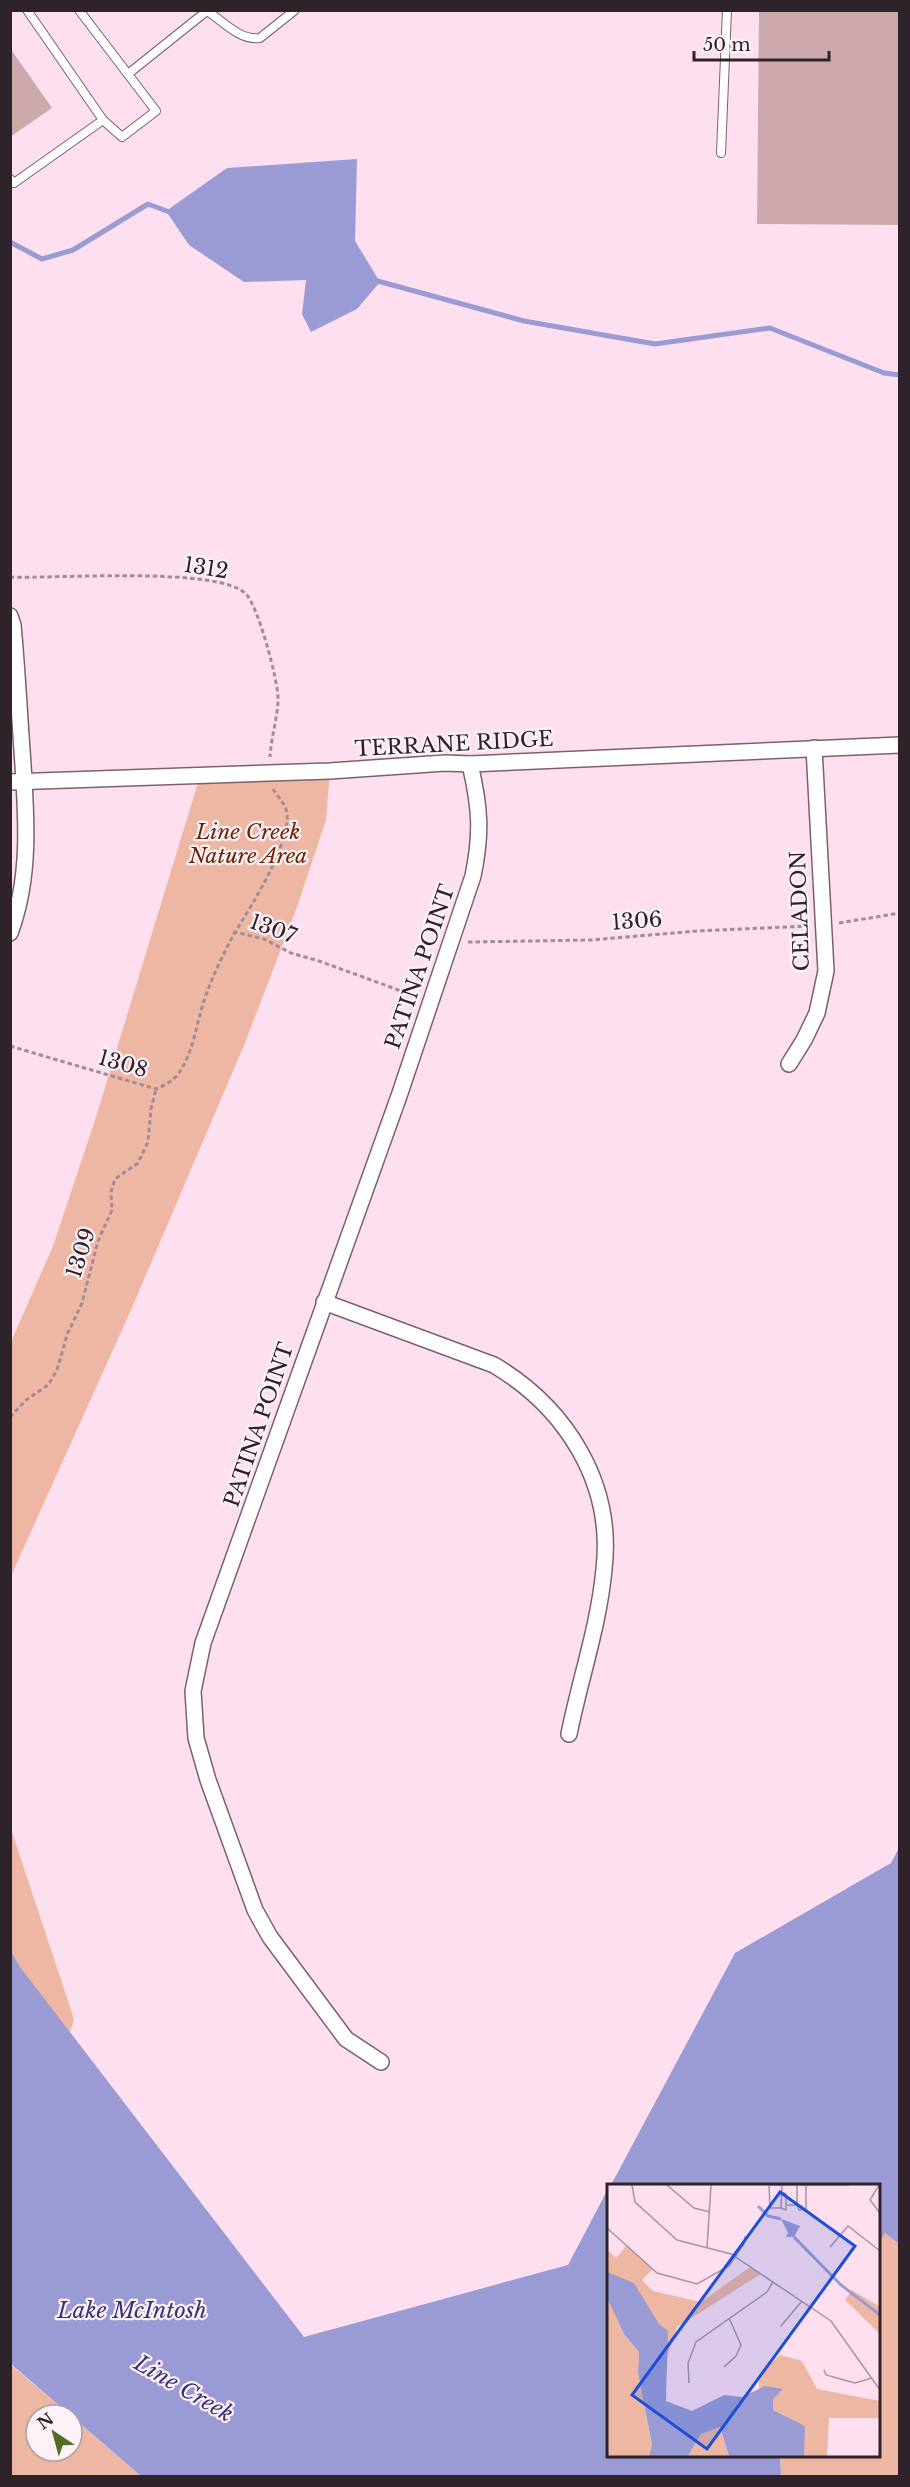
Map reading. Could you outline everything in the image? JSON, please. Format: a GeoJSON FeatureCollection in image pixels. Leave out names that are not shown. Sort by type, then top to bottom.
{"type":"FeatureCollection","features":[{"type":"Feature","properties":{"kind":"street"},"geometry":{"type":"LineString","coordinates":[[10,616],[13,625],[17,781],[26,835],[23,886],[10,933]]}},
{"type":"Feature","properties":{"kind":"street","name":"TERRANE RIDGE"},"geometry":{"type":"LineString","coordinates":[[17,781],[270,773],[445,763],[471,764],[900,745]]}},
{"type":"Feature","properties":{"kind":"street","name":"CELADON"},"geometry":{"type":"LineString","coordinates":[[789,1064],[817,1013],[826,971],[814,748]]}},
{"type":"Feature","properties":{"kind":"street","name":"PATINA POINT"},"geometry":{"type":"LineString","coordinates":[[381,2062],[346,2039],[270,1937],[255,1910],[208,1780],[196,1738],[193,1691],[203,1643],[431,1003],[473,876],[480,845],[479,802],[471,764]]}},
{"type":"Feature","properties":{"kind":"street"},"geometry":{"type":"LineString","coordinates":[[324,1302],[494,1365],[516,1379],[544,1402],[564,1425],[578,1448],[593,1479],[602,1515],[604,1569],[592,1635],[569,1734]]}},
{"type":"Feature","properties":{"kind":"lane"},"geometry":{"type":"LineString","coordinates":[[27,10],[103,120],[122,137],[156,111],[79,10]]}},
{"type":"Feature","properties":{"kind":"lane"},"geometry":{"type":"LineString","coordinates":[[128,74],[209,11],[235,31],[254,39],[260,38],[295,10]]}},
{"type":"Feature","properties":{"kind":"lane"},"geometry":{"type":"LineString","coordinates":[[721,153],[727,10]]}},
{"type":"Feature","properties":{"kind":"lane"},"geometry":{"type":"LineString","coordinates":[[10,179],[14,183],[103,120]]}},
{"type":"Feature","properties":{"kind":"path","name":"1312"},"geometry":{"type":"LineString","coordinates":[[10,577],[186,578],[225,584],[246,594],[254,608],[276,677],[278,699],[271,740],[270,773]]}},
{"type":"Feature","properties":{"kind":"path","name":"1307"},"geometry":{"type":"LineString","coordinates":[[270,773],[271,787],[286,810],[287,827],[264,883],[235,932],[264,939],[291,953],[320,961],[431,1003]]}},
{"type":"Feature","properties":{"kind":"path","name":"1306"},"geometry":{"type":"LineString","coordinates":[[452,940],[465,942],[591,940],[697,931],[825,925],[900,913]]}},
{"type":"Feature","properties":{"kind":"path","name":"1308"},"geometry":{"type":"LineString","coordinates":[[10,1046],[156,1089],[178,1075],[193,1045],[203,1004],[218,963],[235,932]]}},
{"type":"Feature","properties":{"kind":"path","name":"1309"},"geometry":{"type":"LineString","coordinates":[[10,1417],[26,1400],[48,1385],[57,1370],[67,1335],[82,1303],[98,1241],[112,1210],[111,1192],[115,1179],[138,1162],[148,1142],[151,1108],[156,1089]]}},
{"type":"Feature","properties":{"kind":"green space","name":"Line Creek Nature Area"},"geometry":{"type":"Polygon","coordinates":[[[330,771],[326,820],[296,910],[245,1043],[131,1310],[11,1576],[11,1342],[53,1246],[96,1117],[200,776],[330,771]]]}},
{"type":"Feature","properties":{"kind":"green space"},"geometry":{"type":"Polygon","coordinates":[[[11,1829],[74,2019],[11,2236],[11,1829]]]}},
{"type":"Feature","properties":{"kind":"green space"},"geometry":{"type":"Polygon","coordinates":[[[885,2233],[899,2244],[899,2476],[781,2476],[780,2457],[880,2457],[880,2239],[885,2233]]]}},
{"type":"Feature","properties":{"kind":"green space"},"geometry":{"type":"Polygon","coordinates":[[[10,2364],[56,2403],[24,2403],[24,2463],[84,2463],[84,2427],[141,2476],[11,2476],[10,2364]]]}},
{"type":"Feature","properties":{"kind":"water"},"geometry":{"type":"Polygon","coordinates":[[[357,159],[355,241],[380,282],[357,309],[311,332],[302,314],[306,280],[244,282],[189,245],[166,211],[227,168],[357,159]]]}},
{"type":"Feature","properties":{"kind":"water"},"geometry":{"type":"Polygon","coordinates":[[[899,1848],[899,2244],[885,2233],[880,2240],[880,2184],[612,2184],[735,1953],[891,1863],[899,1848]]]}},
{"type":"Feature","properties":{"kind":"water","name":"Lake McIntosh"},"geometry":{"type":"Polygon","coordinates":[[[10,1950],[20,1967],[304,2337],[568,2265],[607,2191],[607,2457],[780,2457],[781,2476],[141,2476],[84,2427],[84,2403],[56,2403],[11,2364],[10,1950]]]}},
{"type":"Feature","properties":{"kind":"building"},"geometry":{"type":"Polygon","coordinates":[[[759,10],[900,10],[900,225],[757,224],[759,10]]]}},
{"type":"Feature","properties":{"kind":"building"},"geometry":{"type":"Polygon","coordinates":[[[10,48],[52,108],[10,137],[10,48]]]}},
{"type":"Feature","properties":{"kind":"waterway"},"geometry":{"type":"LineString","coordinates":[[10,242],[42,259],[73,250],[148,204],[172,213]]}},
{"type":"Feature","properties":{"kind":"waterway"},"geometry":{"type":"LineString","coordinates":[[374,280],[524,321],[655,344],[770,328],[884,373],[900,375]]}},
{"type":"Feature","properties":{"kind":"water label","name":"Line Creek"},"geometry":{"type":"Point","coordinates":[184,2388]}}]}
